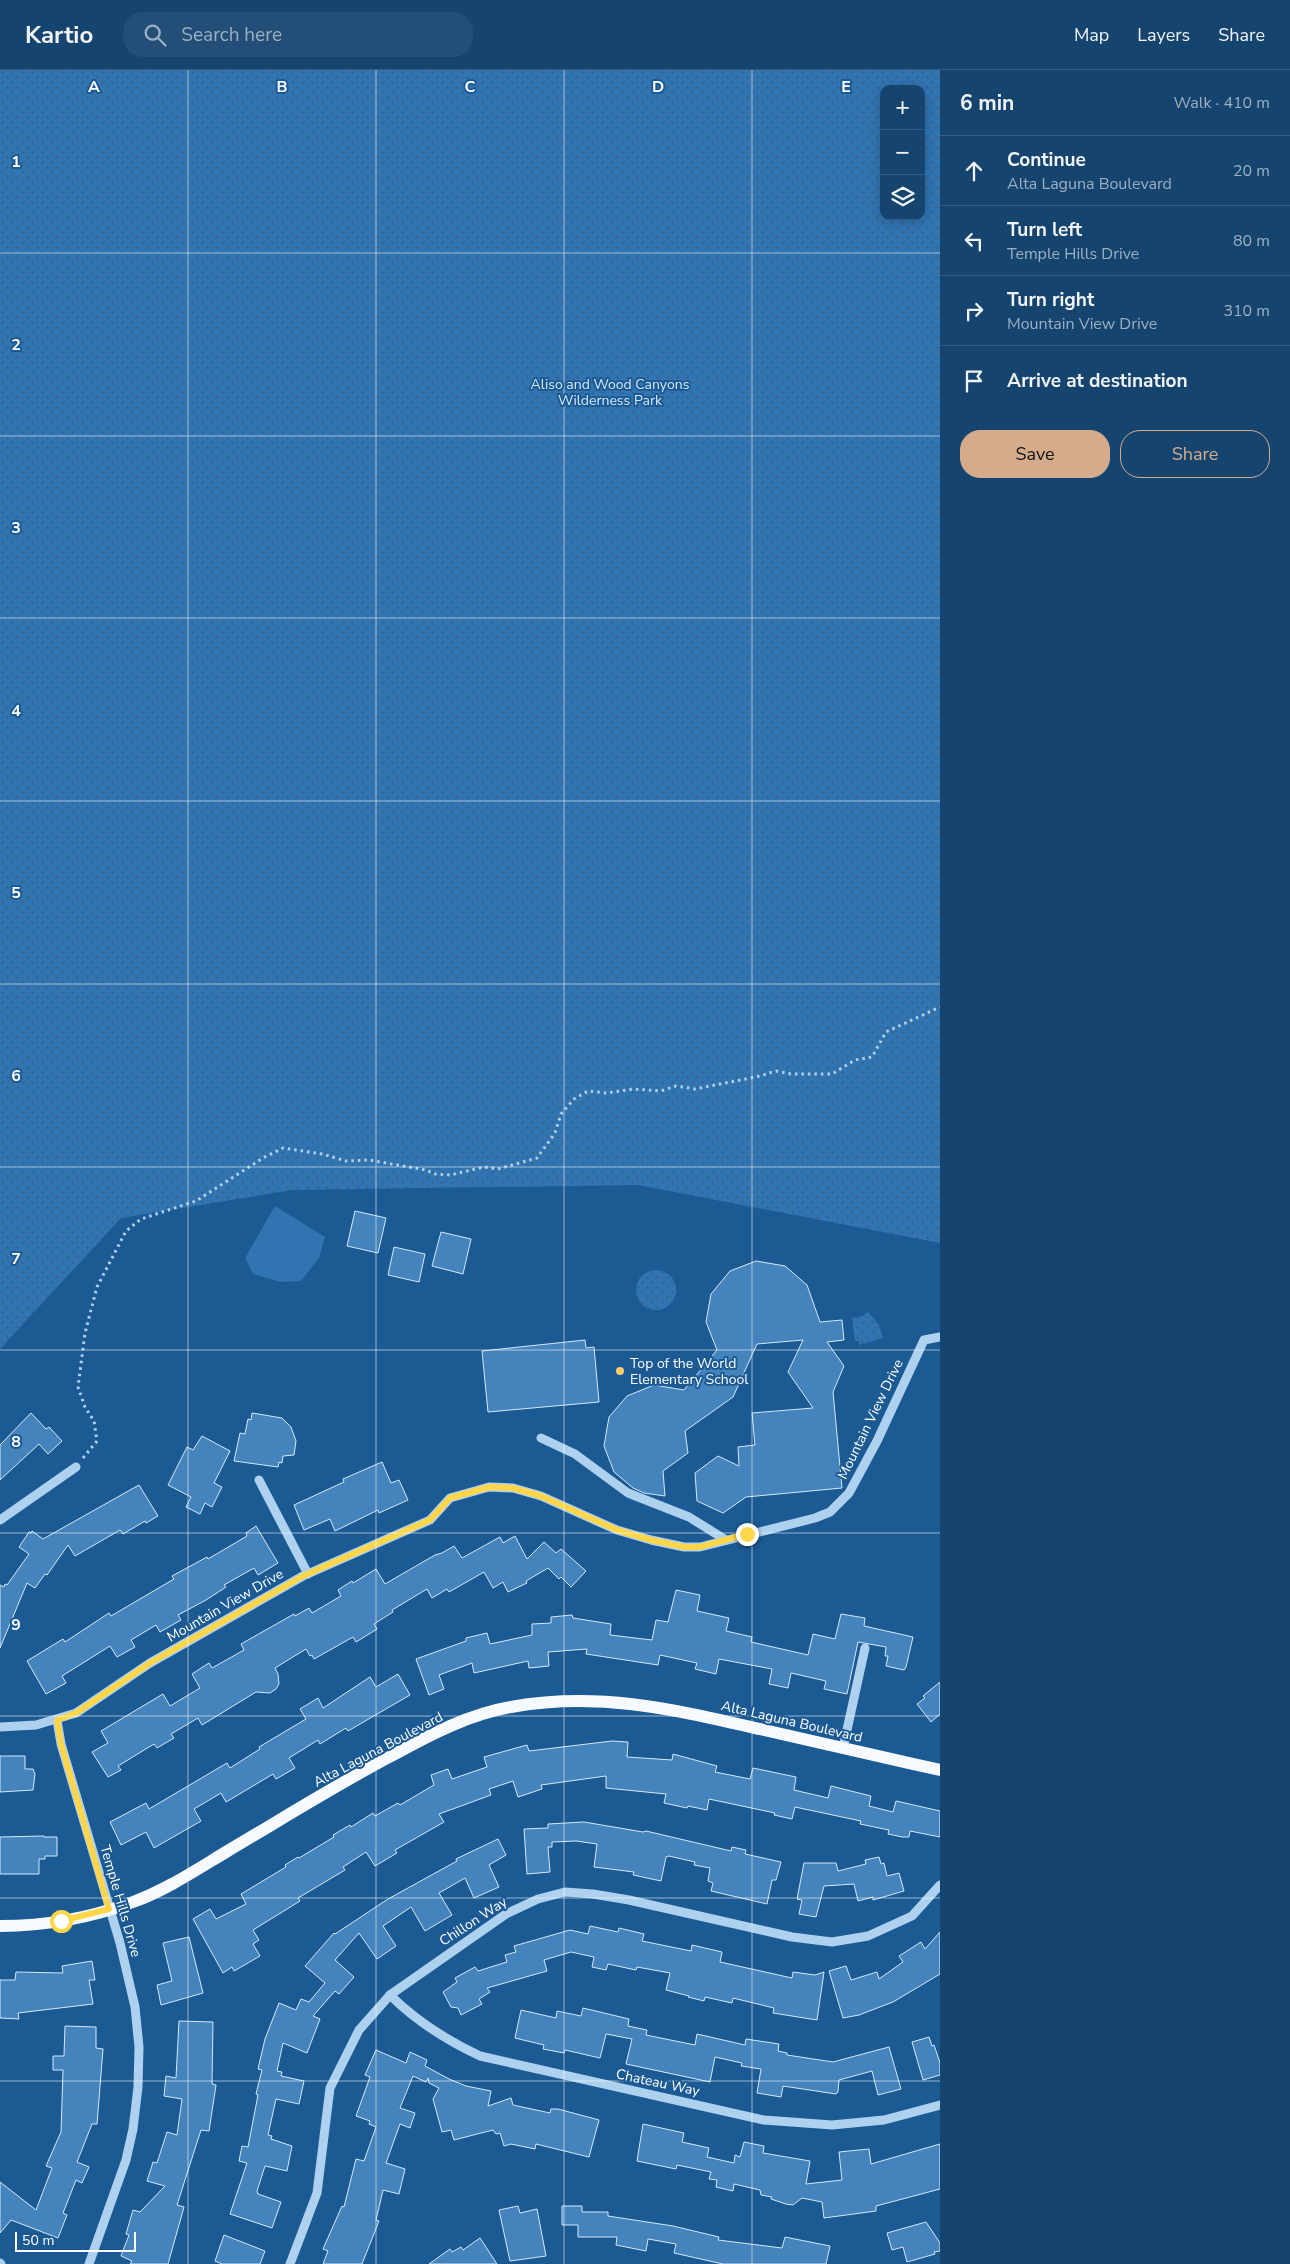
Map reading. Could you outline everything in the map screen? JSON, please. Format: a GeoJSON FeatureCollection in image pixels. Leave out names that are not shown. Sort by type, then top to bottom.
{"type":"FeatureCollection","features":[{"type":"Feature","properties":{"kind":"main road","name":"Alta Laguna Boulevard"},"geometry":{"type":"LineString","coordinates":[[0,1926],[61,1921],[132,1902],[170,1885],[378,1762],[422,1739],[467,1719],[509,1707],[563,1700],[619,1701],[671,1709],[940,1770]]}},
{"type":"Feature","properties":{"kind":"street","name":"Mountain View Drive"},"geometry":{"type":"LineString","coordinates":[[0,1727],[36,1725],[76,1713],[150,1663],[308,1574],[430,1520],[450,1498],[489,1487],[513,1488],[541,1496],[617,1530],[684,1547],[700,1547],[815,1518],[830,1512],[849,1493],[877,1441],[924,1340],[940,1337]]}},
{"type":"Feature","properties":{"kind":"street"},"geometry":{"type":"LineString","coordinates":[[540,1438],[575,1454],[628,1494],[689,1517],[726,1540]]}},
{"type":"Feature","properties":{"kind":"street"},"geometry":{"type":"LineString","coordinates":[[0,1520],[76,1467]]}},
{"type":"Feature","properties":{"kind":"street"},"geometry":{"type":"LineString","coordinates":[[259,1480],[308,1574]]}},
{"type":"Feature","properties":{"kind":"street"},"geometry":{"type":"LineString","coordinates":[[843,1748],[865,1648]]}},
{"type":"Feature","properties":{"kind":"street","name":"Temple Hills Drive"},"geometry":{"type":"LineString","coordinates":[[57,1720],[61,1744],[120,1943],[135,2007],[139,2046],[138,2087],[133,2129],[126,2160],[89,2264]]}},
{"type":"Feature","properties":{"kind":"street","name":"Chillon Way"},"geometry":{"type":"LineString","coordinates":[[290,2264],[317,2193],[330,2088],[359,2030],[390,1995],[506,1914],[538,1899],[565,1892],[629,1900],[792,1937],[832,1942],[868,1936],[912,1916],[940,1885]]}},
{"type":"Feature","properties":{"kind":"street","name":"Chateau Way"},"geometry":{"type":"LineString","coordinates":[[390,1995],[407,2012],[449,2042],[480,2056],[764,2120],[832,2125],[884,2120],[940,2105]]}},
{"type":"Feature","properties":{"kind":"path"},"geometry":{"type":"LineString","coordinates":[[76,1467],[97,1441],[94,1421],[85,1407],[78,1387],[86,1333],[97,1287],[126,1231],[141,1220],[196,1201],[263,1158],[283,1148],[322,1154],[346,1161],[369,1160],[435,1174],[450,1175],[484,1168],[498,1169],[538,1158],[555,1133],[561,1114],[574,1099],[588,1091],[606,1093],[633,1089],[661,1091],[676,1086],[694,1089],[756,1077],[776,1070],[791,1074],[832,1074],[854,1060],[872,1057],[886,1032],[940,1007]]}},
{"type":"Feature","properties":{"kind":"green space","name":"Aliso and Wood Canyons Wilderness Park"},"geometry":{"type":"Polygon","coordinates":[[[0,70],[940,70],[940,1243],[638,1185],[292,1190],[121,1218],[0,1349],[0,70]]]}},
{"type":"Feature","properties":{"kind":"green space"},"geometry":{"type":"Polygon","coordinates":[[[275,1206],[325,1237],[319,1258],[301,1281],[280,1282],[253,1274],[245,1258],[275,1206]]]}},
{"type":"Feature","properties":{"kind":"green space"},"geometry":{"type":"Polygon","coordinates":[[[656,1270],[670,1276],[676,1290],[670,1304],[656,1310],[642,1304],[636,1290],[642,1276],[656,1270]]]}},
{"type":"Feature","properties":{"kind":"green space"},"geometry":{"type":"Polygon","coordinates":[[[868,1312],[879,1325],[883,1338],[859,1345],[859,1341],[855,1341],[852,1318],[863,1316],[868,1312]]]}},
{"type":"Feature","properties":{"kind":"building"},"geometry":{"type":"Polygon","coordinates":[[[355,1211],[386,1218],[378,1253],[347,1246],[355,1211]]]}},
{"type":"Feature","properties":{"kind":"building"},"geometry":{"type":"Polygon","coordinates":[[[441,1232],[471,1239],[463,1274],[432,1266],[441,1232]]]}},
{"type":"Feature","properties":{"kind":"building"},"geometry":{"type":"Polygon","coordinates":[[[394,1247],[425,1254],[419,1282],[388,1275],[394,1247]]]}},
{"type":"Feature","properties":{"kind":"building"},"geometry":{"type":"Polygon","coordinates":[[[756,1261],[785,1266],[807,1285],[820,1322],[842,1320],[844,1340],[827,1342],[844,1366],[833,1392],[842,1488],[746,1497],[723,1513],[697,1501],[695,1473],[718,1456],[739,1466],[738,1447],[755,1445],[752,1413],[813,1408],[788,1372],[803,1340],[757,1344],[733,1397],[685,1431],[688,1453],[663,1471],[665,1496],[644,1493],[633,1488],[614,1472],[604,1446],[609,1417],[627,1396],[654,1385],[684,1390],[717,1350],[706,1322],[711,1294],[730,1271],[756,1261]]]}},
{"type":"Feature","properties":{"kind":"building"},"geometry":{"type":"Polygon","coordinates":[[[585,1340],[586,1348],[594,1347],[599,1402],[488,1412],[482,1351],[585,1340]]]}},
{"type":"Feature","properties":{"kind":"building"},"geometry":{"type":"Polygon","coordinates":[[[31,1413],[46,1429],[49,1427],[62,1441],[48,1454],[39,1444],[0,1480],[0,1445],[31,1413]]]}},
{"type":"Feature","properties":{"kind":"building"},"geometry":{"type":"Polygon","coordinates":[[[252,1413],[282,1418],[291,1427],[296,1441],[294,1455],[283,1456],[282,1463],[279,1462],[278,1467],[234,1461],[240,1433],[245,1434],[248,1419],[251,1420],[252,1413]]]}},
{"type":"Feature","properties":{"kind":"building"},"geometry":{"type":"Polygon","coordinates":[[[202,1436],[230,1451],[214,1483],[222,1487],[212,1507],[205,1503],[200,1514],[186,1507],[191,1497],[168,1485],[187,1447],[193,1450],[202,1436]]]}},
{"type":"Feature","properties":{"kind":"building"},"geometry":{"type":"Polygon","coordinates":[[[382,1462],[391,1483],[399,1480],[408,1500],[379,1513],[378,1510],[335,1531],[330,1519],[304,1530],[294,1505],[344,1482],[343,1479],[382,1462]]]}},
{"type":"Feature","properties":{"kind":"building"},"geometry":{"type":"Polygon","coordinates":[[[139,1485],[158,1516],[123,1534],[120,1530],[75,1556],[68,1545],[47,1575],[45,1574],[35,1588],[27,1583],[0,1648],[0,1585],[4,1587],[5,1584],[7,1585],[29,1554],[19,1547],[29,1532],[31,1533],[32,1531],[43,1539],[139,1485]]]}},
{"type":"Feature","properties":{"kind":"building"},"geometry":{"type":"Polygon","coordinates":[[[256,1526],[278,1563],[258,1575],[254,1568],[224,1585],[226,1587],[178,1615],[181,1620],[160,1632],[156,1625],[131,1640],[135,1647],[117,1657],[110,1646],[62,1676],[66,1683],[46,1694],[27,1661],[63,1639],[65,1642],[109,1613],[111,1616],[174,1579],[172,1576],[207,1557],[208,1559],[247,1536],[246,1533],[256,1526]]]}},
{"type":"Feature","properties":{"kind":"building"},"geometry":{"type":"Polygon","coordinates":[[[515,1536],[527,1559],[544,1542],[556,1553],[561,1549],[586,1571],[571,1587],[548,1568],[526,1581],[527,1583],[508,1592],[503,1582],[493,1588],[484,1572],[449,1592],[447,1589],[432,1598],[427,1589],[392,1610],[393,1612],[374,1624],[377,1629],[356,1642],[353,1637],[314,1659],[306,1649],[275,1668],[279,1684],[270,1693],[256,1692],[202,1725],[198,1718],[171,1734],[174,1738],[157,1748],[154,1744],[118,1766],[121,1770],[108,1777],[92,1752],[108,1743],[101,1731],[163,1694],[170,1706],[200,1688],[192,1674],[209,1663],[212,1668],[244,1650],[241,1644],[294,1614],[295,1616],[309,1608],[312,1613],[341,1596],[338,1590],[352,1581],[353,1583],[376,1569],[385,1584],[454,1546],[462,1558],[500,1537],[503,1543],[515,1536]]]}},
{"type":"Feature","properties":{"kind":"building"},"geometry":{"type":"Polygon","coordinates":[[[676,1590],[700,1595],[697,1611],[729,1618],[726,1631],[752,1637],[751,1642],[808,1655],[813,1634],[835,1639],[841,1614],[865,1618],[864,1626],[913,1637],[906,1667],[904,1670],[886,1666],[888,1656],[885,1656],[886,1647],[858,1642],[847,1694],[824,1689],[826,1681],[791,1673],[788,1688],[769,1684],[772,1669],[719,1659],[716,1674],[695,1669],[697,1663],[660,1655],[658,1665],[586,1654],[587,1649],[548,1652],[549,1666],[529,1668],[528,1661],[474,1673],[472,1663],[439,1675],[444,1689],[429,1695],[416,1659],[466,1641],[466,1638],[487,1633],[490,1644],[532,1635],[532,1624],[551,1623],[551,1617],[572,1615],[573,1618],[611,1624],[610,1635],[652,1640],[656,1620],[668,1622],[676,1590]]]}},
{"type":"Feature","properties":{"kind":"building"},"geometry":{"type":"Polygon","coordinates":[[[398,1674],[410,1695],[348,1731],[346,1728],[320,1744],[318,1740],[289,1758],[295,1768],[276,1779],[273,1774],[226,1802],[221,1793],[194,1809],[201,1821],[154,1848],[146,1832],[121,1845],[110,1822],[146,1803],[149,1809],[227,1763],[230,1768],[260,1749],[259,1747],[306,1719],[300,1709],[318,1698],[323,1708],[370,1677],[376,1687],[398,1674]]]}},
{"type":"Feature","properties":{"kind":"building"},"geometry":{"type":"Polygon","coordinates":[[[940,1682],[940,1714],[931,1722],[917,1704],[925,1698],[923,1696],[940,1682]]]}},
{"type":"Feature","properties":{"kind":"building"},"geometry":{"type":"Polygon","coordinates":[[[612,1741],[628,1742],[627,1757],[672,1760],[673,1754],[717,1766],[715,1772],[750,1779],[753,1768],[796,1777],[794,1790],[828,1798],[831,1786],[871,1796],[869,1806],[893,1812],[896,1801],[940,1811],[940,1837],[910,1831],[909,1837],[902,1837],[888,1834],[889,1830],[860,1824],[861,1821],[795,1807],[792,1819],[774,1815],[775,1813],[709,1799],[707,1810],[688,1806],[687,1808],[664,1803],[666,1794],[606,1788],[606,1776],[541,1785],[542,1789],[518,1797],[513,1781],[489,1789],[491,1795],[439,1814],[444,1822],[395,1850],[397,1853],[375,1866],[366,1852],[343,1867],[345,1870],[298,1898],[300,1901],[253,1930],[259,1940],[253,1944],[260,1956],[234,1971],[232,1967],[223,1973],[193,1919],[210,1909],[216,1919],[246,1904],[241,1894],[286,1867],[285,1865],[298,1857],[334,1837],[333,1835],[350,1825],[351,1827],[373,1813],[375,1816],[398,1803],[400,1805],[434,1785],[431,1775],[448,1769],[452,1779],[487,1767],[484,1757],[527,1745],[529,1751],[612,1741]]]}},
{"type":"Feature","properties":{"kind":"building"},"geometry":{"type":"Polygon","coordinates":[[[0,1756],[25,1756],[25,1769],[33,1769],[35,1774],[33,1790],[0,1792],[0,1756]]]}},
{"type":"Feature","properties":{"kind":"building"},"geometry":{"type":"Polygon","coordinates":[[[584,1822],[646,1831],[731,1851],[732,1847],[746,1850],[745,1854],[781,1862],[776,1880],[772,1880],[767,1904],[711,1891],[713,1883],[708,1881],[710,1868],[694,1865],[695,1862],[669,1856],[666,1857],[661,1881],[633,1875],[634,1872],[594,1867],[597,1844],[576,1841],[552,1842],[552,1847],[548,1847],[550,1872],[527,1874],[524,1829],[548,1828],[548,1824],[584,1822]]]}},
{"type":"Feature","properties":{"kind":"building"},"geometry":{"type":"Polygon","coordinates":[[[0,1837],[57,1837],[57,1856],[45,1856],[45,1859],[39,1859],[39,1874],[0,1874],[0,1837]]]}},
{"type":"Feature","properties":{"kind":"building"},"geometry":{"type":"Polygon","coordinates":[[[498,1839],[506,1855],[489,1865],[499,1887],[474,1898],[465,1878],[439,1893],[452,1915],[425,1931],[411,1907],[383,1926],[396,1946],[377,1959],[359,1933],[335,1960],[354,1977],[339,1994],[335,1991],[313,2016],[320,2019],[307,2053],[283,2043],[277,2071],[282,2072],[281,2076],[304,2081],[299,2104],[276,2099],[268,2135],[272,2136],[271,2139],[292,2146],[287,2171],[265,2166],[257,2191],[258,2194],[281,2202],[272,2228],[230,2214],[247,2163],[239,2161],[242,2146],[248,2147],[258,2095],[256,2094],[262,2070],[258,2069],[265,2039],[279,2003],[296,2010],[301,1999],[309,2002],[325,1983],[305,1966],[334,1933],[388,1899],[457,1861],[456,1859],[498,1839]]]}},
{"type":"Feature","properties":{"kind":"building"},"geometry":{"type":"Polygon","coordinates":[[[879,1857],[881,1864],[884,1863],[887,1876],[899,1873],[904,1891],[873,1900],[873,1897],[858,1901],[854,1884],[824,1886],[816,1917],[799,1914],[802,1900],[797,1899],[804,1863],[836,1863],[838,1871],[866,1864],[865,1860],[879,1857]]]}},
{"type":"Feature","properties":{"kind":"building"},"geometry":{"type":"Polygon","coordinates":[[[590,1926],[618,1932],[619,1928],[644,1934],[642,1941],[691,1951],[692,1945],[722,1952],[720,1962],[792,1978],[793,1972],[815,1975],[824,1972],[817,2020],[773,2013],[774,2008],[733,1998],[732,2003],[705,1997],[704,2001],[688,1997],[666,1990],[670,1973],[637,1967],[636,1970],[608,1964],[606,1970],[592,1967],[594,1957],[571,1952],[544,1960],[547,1971],[487,1988],[490,1992],[479,1999],[482,2004],[461,2015],[458,2008],[451,2007],[443,1992],[457,1982],[455,1978],[475,1967],[478,1971],[507,1962],[505,1955],[516,1952],[514,1946],[570,1930],[588,1934],[590,1926]]]}},
{"type":"Feature","properties":{"kind":"building"},"geometry":{"type":"Polygon","coordinates":[[[940,1932],[940,1974],[893,2002],[859,2015],[843,2018],[829,1971],[846,1966],[851,1980],[877,1972],[879,1979],[903,1962],[899,1956],[921,1942],[925,1949],[940,1932]]]}},
{"type":"Feature","properties":{"kind":"building"},"geometry":{"type":"Polygon","coordinates":[[[189,1937],[203,1993],[161,2005],[157,1985],[172,1981],[163,1943],[189,1937]]]}},
{"type":"Feature","properties":{"kind":"building"},"geometry":{"type":"Polygon","coordinates":[[[92,1961],[95,1980],[89,1980],[93,2004],[18,2013],[19,2019],[0,2018],[0,1980],[15,1980],[16,1972],[63,1973],[62,1966],[92,1961]]]}},
{"type":"Feature","properties":{"kind":"building"},"geometry":{"type":"Polygon","coordinates":[[[583,2008],[629,2019],[628,2026],[647,2030],[646,2035],[695,2045],[697,2034],[745,2045],[746,2039],[779,2044],[778,2051],[787,2053],[787,2055],[833,2062],[889,2047],[901,2089],[878,2095],[872,2071],[839,2080],[838,2092],[836,2094],[783,2086],[781,2097],[757,2093],[761,2069],[741,2066],[742,2063],[715,2057],[710,2082],[626,2064],[632,2039],[606,2034],[600,2058],[565,2050],[564,2053],[543,2049],[544,2045],[515,2038],[521,2010],[556,2018],[557,2011],[581,2016],[583,2008]]]}},
{"type":"Feature","properties":{"kind":"building"},"geometry":{"type":"Polygon","coordinates":[[[179,2021],[213,2022],[212,2084],[216,2085],[209,2131],[201,2130],[177,2205],[184,2207],[168,2264],[130,2264],[132,2261],[121,2256],[129,2235],[126,2234],[133,2210],[140,2212],[165,2186],[147,2181],[153,2162],[157,2163],[167,2132],[177,2135],[182,2099],[164,2096],[166,2076],[176,2078],[179,2021]]]}},
{"type":"Feature","properties":{"kind":"building"},"geometry":{"type":"Polygon","coordinates":[[[65,2026],[96,2027],[96,2048],[103,2049],[97,2124],[92,2124],[77,2162],[89,2167],[82,2183],[76,2180],[63,2213],[67,2215],[58,2238],[11,2220],[0,2233],[0,2182],[36,2210],[52,2168],[46,2166],[61,2132],[63,2070],[53,2070],[53,2056],[64,2056],[65,2026]]]}},
{"type":"Feature","properties":{"kind":"building"},"geometry":{"type":"Polygon","coordinates":[[[929,2037],[940,2063],[940,2075],[923,2080],[912,2042],[929,2037]]]}},
{"type":"Feature","properties":{"kind":"building"},"geometry":{"type":"Polygon","coordinates":[[[376,2050],[406,2063],[410,2052],[427,2060],[425,2066],[449,2079],[466,2086],[491,2091],[488,2106],[511,2098],[513,2105],[550,2113],[551,2109],[558,2109],[599,2120],[589,2157],[536,2144],[535,2149],[511,2144],[504,2146],[500,2133],[496,2134],[493,2130],[454,2140],[451,2130],[442,2132],[433,2099],[439,2088],[429,2083],[428,2078],[426,2082],[413,2076],[400,2108],[415,2113],[410,2128],[400,2124],[386,2163],[405,2169],[399,2194],[383,2190],[376,2220],[379,2221],[362,2264],[323,2264],[328,2251],[323,2249],[342,2206],[344,2207],[356,2159],[364,2161],[376,2127],[369,2124],[370,2121],[356,2116],[370,2077],[365,2075],[376,2050]]]}},
{"type":"Feature","properties":{"kind":"building"},"geometry":{"type":"Polygon","coordinates":[[[643,2124],[684,2133],[682,2142],[709,2148],[707,2157],[734,2163],[735,2155],[740,2157],[744,2142],[764,2146],[763,2153],[810,2161],[806,2184],[842,2180],[839,2152],[869,2149],[871,2164],[940,2144],[940,2189],[876,2206],[876,2211],[824,2218],[822,2202],[802,2198],[793,2205],[786,2204],[771,2199],[772,2197],[761,2195],[760,2190],[734,2184],[733,2191],[716,2187],[717,2180],[709,2179],[711,2172],[677,2165],[676,2169],[637,2161],[643,2124]]]}},
{"type":"Feature","properties":{"kind":"building"},"geometry":{"type":"Polygon","coordinates":[[[518,2206],[520,2213],[537,2209],[546,2256],[510,2261],[499,2210],[518,2206]]]}},
{"type":"Feature","properties":{"kind":"building"},"geometry":{"type":"Polygon","coordinates":[[[562,2206],[582,2206],[582,2212],[608,2212],[608,2216],[673,2226],[719,2237],[718,2240],[782,2248],[785,2237],[830,2246],[826,2264],[723,2264],[674,2253],[676,2244],[648,2239],[646,2251],[616,2245],[617,2237],[578,2237],[578,2225],[562,2225],[562,2206]]]}},
{"type":"Feature","properties":{"kind":"building"},"geometry":{"type":"Polygon","coordinates":[[[926,2222],[940,2243],[940,2251],[907,2262],[903,2247],[892,2250],[887,2233],[926,2222]]]}},
{"type":"Feature","properties":{"kind":"building"},"geometry":{"type":"Polygon","coordinates":[[[224,2235],[265,2251],[260,2264],[222,2264],[215,2261],[224,2235]]]}},
{"type":"Feature","properties":{"kind":"building"},"geometry":{"type":"Polygon","coordinates":[[[480,2238],[497,2264],[429,2264],[450,2249],[452,2252],[461,2247],[463,2250],[480,2238]]]}},
{"type":"Feature","properties":{"kind":"place","name":"Top of the World Elementary School"},"geometry":{"type":"Point","coordinates":[620,1371]}},
{"type":"Feature","properties":{"kind":"route"},"geometry":{"type":"LineString","coordinates":[[61,1921],[85,1917],[109,1909],[61,1744],[57,1720],[76,1713],[150,1663],[303,1576],[430,1520],[450,1498],[489,1487],[513,1488],[541,1496],[617,1530],[684,1547],[700,1547],[747,1534]]}}]}
